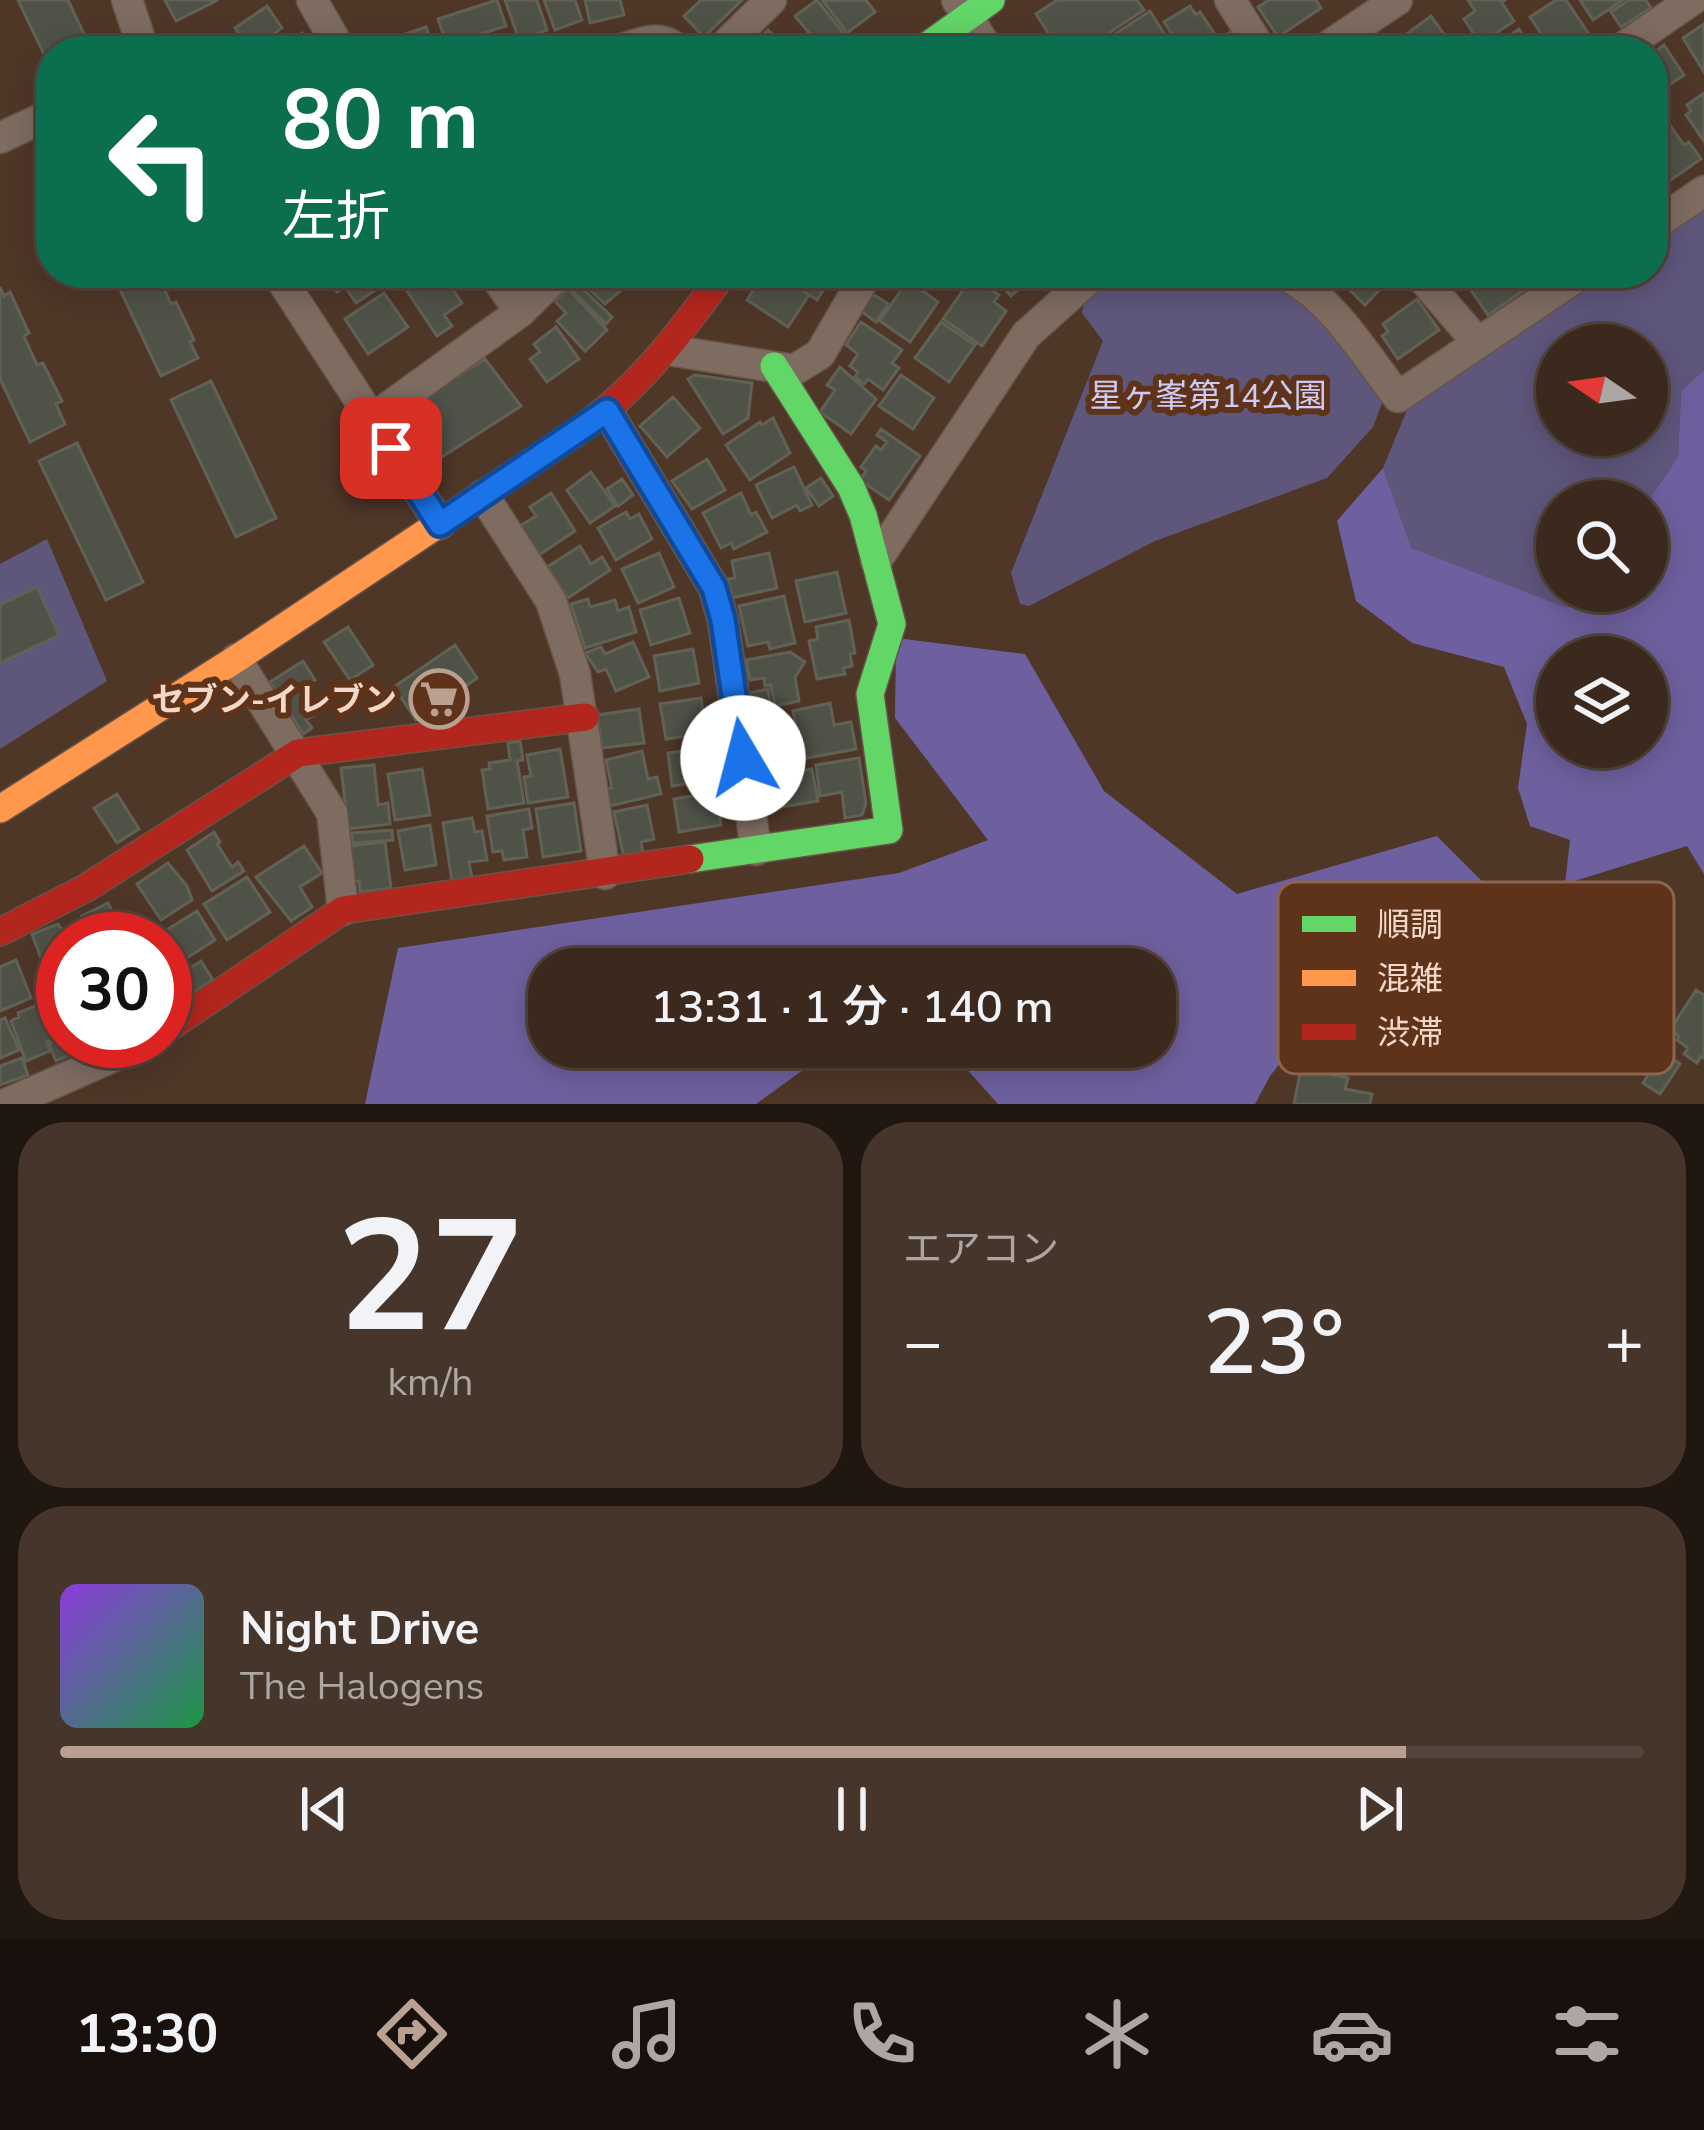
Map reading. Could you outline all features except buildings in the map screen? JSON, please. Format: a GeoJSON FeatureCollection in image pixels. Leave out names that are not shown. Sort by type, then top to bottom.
{"type":"FeatureCollection","features":[{"type":"Feature","properties":{"kind":"street"},"geometry":{"type":"LineString","coordinates":[[127,0],[139,36]]}},
{"type":"Feature","properties":{"kind":"street"},"geometry":{"type":"LineString","coordinates":[[313,0],[333,36]]}},
{"type":"Feature","properties":{"kind":"street"},"geometry":{"type":"LineString","coordinates":[[734,36],[771,0]]}},
{"type":"Feature","properties":{"kind":"street"},"geometry":{"type":"LineString","coordinates":[[1230,0],[1253,36]]}},
{"type":"Feature","properties":{"kind":"street"},"geometry":{"type":"LineString","coordinates":[[1343,36],[1397,0]]}},
{"type":"Feature","properties":{"kind":"street"},"geometry":{"type":"LineString","coordinates":[[1640,36],[1692,0]]}},
{"type":"Feature","properties":{"kind":"street"},"geometry":{"type":"LineString","coordinates":[[937,36],[972,5],[983,36]]}},
{"type":"Feature","properties":{"kind":"street"},"geometry":{"type":"LineString","coordinates":[[0,138],[36,121]]}},
{"type":"Feature","properties":{"kind":"street"},"geometry":{"type":"LineString","coordinates":[[1668,216],[1704,191]]}},
{"type":"Feature","properties":{"kind":"street"},"geometry":{"type":"LineString","coordinates":[[287,288],[440,524]]}},
{"type":"Feature","properties":{"kind":"street"},"geometry":{"type":"LineString","coordinates":[[503,288],[520,312]]}},
{"type":"Feature","properties":{"kind":"street"},"geometry":{"type":"LineString","coordinates":[[372,419],[520,312],[545,288]]}},
{"type":"Feature","properties":{"kind":"street"},"geometry":{"type":"LineString","coordinates":[[0,809],[236,659],[607,411],[668,350],[713,288]]}},
{"type":"Feature","properties":{"kind":"street"},"geometry":{"type":"LineString","coordinates":[[668,350],[794,370],[820,354],[859,288]]}},
{"type":"Feature","properties":{"kind":"street"},"geometry":{"type":"LineString","coordinates":[[876,561],[1026,335],[1078,288]]}},
{"type":"Feature","properties":{"kind":"street"},"geometry":{"type":"LineString","coordinates":[[1307,288],[1398,397],[1560,288]]}},
{"type":"Feature","properties":{"kind":"street"},"geometry":{"type":"LineString","coordinates":[[1431,288],[1478,343]]}},
{"type":"Feature","properties":{"kind":"street"},"geometry":{"type":"LineString","coordinates":[[192,1012],[343,910],[889,830],[870,694],[892,624],[851,488],[774,366]]}},
{"type":"Feature","properties":{"kind":"street"},"geometry":{"type":"LineString","coordinates":[[607,411],[714,588],[723,620],[756,850]]}},
{"type":"Feature","properties":{"kind":"street"},"geometry":{"type":"LineString","coordinates":[[483,495],[551,601],[575,674],[604,874]]}},
{"type":"Feature","properties":{"kind":"street"},"geometry":{"type":"LineString","coordinates":[[236,659],[332,813],[343,910]]}},
{"type":"Feature","properties":{"kind":"street"},"geometry":{"type":"LineString","coordinates":[[0,932],[86,889],[298,753],[584,717]]}},
{"type":"Feature","properties":{"kind":"street"},"geometry":{"type":"LineString","coordinates":[[6,1104],[88,1068]]}},
{"type":"Feature","properties":{"kind":"green space"},"geometry":{"type":"Polygon","coordinates":[[[1704,205],[1704,370],[1681,391],[1678,457],[1662,480],[1536,480],[1536,596],[1410,548],[1383,468],[1409,405],[1582,288],[1668,288],[1668,230],[1704,205]]]}},
{"type":"Feature","properties":{"kind":"green space","name":"星ヶ峯第14公園"},"geometry":{"type":"Polygon","coordinates":[[[1100,288],[1277,288],[1317,317],[1384,398],[1373,427],[1327,478],[1155,541],[1029,606],[1020,604],[1011,573],[1103,341],[1082,313],[1084,302],[1100,288]]]}},
{"type":"Feature","properties":{"kind":"green space"},"geometry":{"type":"Polygon","coordinates":[[[47,539],[107,681],[0,749],[0,564],[47,539]]]}},
{"type":"Feature","properties":{"kind":"shaded area"},"geometry":{"type":"Polygon","coordinates":[[[1704,370],[1704,874],[1687,846],[1565,882],[1570,840],[1530,826],[1518,788],[1527,724],[1504,667],[1412,643],[1356,601],[1337,521],[1383,468],[1411,548],[1536,596],[1536,612],[1668,612],[1668,480],[1662,480],[1678,457],[1681,391],[1704,370]]]}},
{"type":"Feature","properties":{"kind":"shaded area"},"geometry":{"type":"Polygon","coordinates":[[[896,638],[1025,654],[1104,791],[1237,894],[1278,882],[1278,1066],[1255,1104],[998,1104],[966,1068],[1176,1068],[1176,948],[528,948],[528,1068],[808,1068],[756,1104],[365,1104],[398,948],[899,873],[988,840],[895,718],[896,638]]]}},
{"type":"Feature","properties":{"kind":"shaded area"},"geometry":{"type":"Polygon","coordinates":[[[1437,836],[1483,882],[1278,882],[1437,836]]]}},
{"type":"Feature","properties":{"kind":"traffic: fast"},"geometry":{"type":"LineString","coordinates":[[941,36],[991,0]]}},
{"type":"Feature","properties":{"kind":"traffic: fast"},"geometry":{"type":"LineString","coordinates":[[690,859],[889,830],[870,694],[892,624],[851,487],[774,366]]}},
{"type":"Feature","properties":{"kind":"traffic: slow"},"geometry":{"type":"LineString","coordinates":[[0,809],[236,659],[575,433]]}},
{"type":"Feature","properties":{"kind":"traffic: jam"},"geometry":{"type":"LineString","coordinates":[[575,433],[638,380],[713,288]]}},
{"type":"Feature","properties":{"kind":"traffic: jam"},"geometry":{"type":"LineString","coordinates":[[0,932],[86,888],[298,753],[585,717]]}},
{"type":"Feature","properties":{"kind":"traffic: jam"},"geometry":{"type":"LineString","coordinates":[[192,1012],[343,910],[690,859]]}},
{"type":"Feature","properties":{"kind":"place","name":"セブン-イレブン"},"geometry":{"type":"Point","coordinates":[439,699]}},
{"type":"Feature","properties":{"kind":"route"},"geometry":{"type":"LineString","coordinates":[[391,448],[440,524],[607,411],[714,588],[743,758]]}}]}
